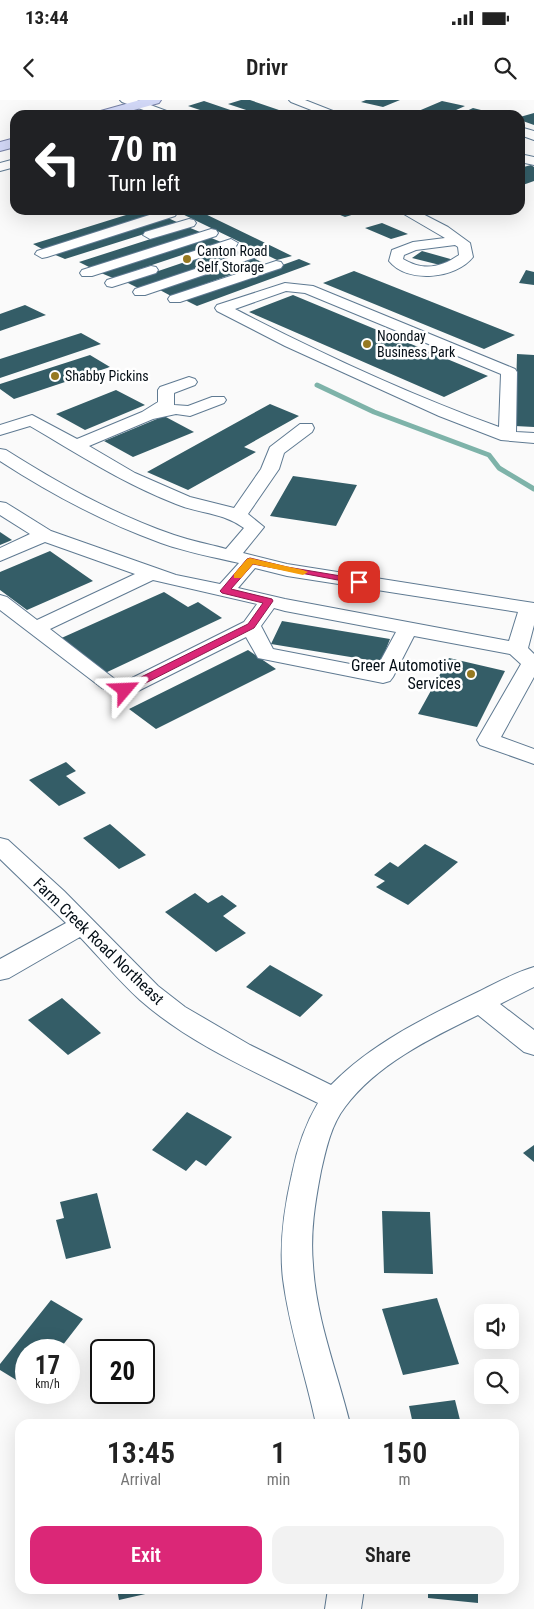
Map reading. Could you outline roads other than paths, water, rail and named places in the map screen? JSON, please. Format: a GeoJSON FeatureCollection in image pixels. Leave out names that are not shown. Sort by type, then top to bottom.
{"type":"FeatureCollection","features":[{"type":"Feature","properties":{"kind":"main road"},"geometry":{"type":"LineString","coordinates":[[114,110],[132,102],[154,100]]}},
{"type":"Feature","properties":{"kind":"street"},"geometry":{"type":"LineString","coordinates":[[295,100],[321,110]]}},
{"type":"Feature","properties":{"kind":"street"},"geometry":{"type":"LineString","coordinates":[[132,102],[154,110]]}},
{"type":"Feature","properties":{"kind":"street"},"geometry":{"type":"LineString","coordinates":[[42,254],[164,215]]}},
{"type":"Feature","properties":{"kind":"street"},"geometry":{"type":"LineString","coordinates":[[416,215],[433,222],[458,240]]}},
{"type":"Feature","properties":{"kind":"street"},"geometry":{"type":"LineString","coordinates":[[135,240],[189,223]]}},
{"type":"Feature","properties":{"kind":"street"},"geometry":{"type":"LineString","coordinates":[[87,274],[210,233]]}},
{"type":"Feature","properties":{"kind":"street"},"geometry":{"type":"LineString","coordinates":[[112,283],[231,243]]}},
{"type":"Feature","properties":{"kind":"street"},"geometry":{"type":"LineString","coordinates":[[140,292],[252,254]]}},
{"type":"Feature","properties":{"kind":"street"},"geometry":{"type":"LineString","coordinates":[[176,299],[276,265]]}},
{"type":"Feature","properties":{"kind":"street"},"geometry":{"type":"LineString","coordinates":[[506,436],[509,372],[308,289],[285,287],[222,308],[290,342],[436,409],[506,436],[534,438]]}},
{"type":"Feature","properties":{"kind":"street"},"geometry":{"type":"LineString","coordinates":[[148,415],[166,404],[166,390],[188,382]]}},
{"type":"Feature","properties":{"kind":"street"},"geometry":{"type":"LineString","coordinates":[[77,445],[148,415],[176,409],[190,411],[218,400]]}},
{"type":"Feature","properties":{"kind":"street"},"geometry":{"type":"LineString","coordinates":[[0,430],[32,420],[129,477],[184,501],[238,515],[255,527],[230,556]]}},
{"type":"Feature","properties":{"kind":"street"},"geometry":{"type":"LineString","coordinates":[[238,515],[270,469],[276,451],[306,428]]}},
{"type":"Feature","properties":{"kind":"street"},"geometry":{"type":"LineString","coordinates":[[0,454],[57,490],[109,516],[169,540],[250,561],[342,579],[531,609],[527,659],[488,740],[534,757]]}},
{"type":"Feature","properties":{"kind":"street"},"geometry":{"type":"LineString","coordinates":[[0,473],[18,466]]}},
{"type":"Feature","properties":{"kind":"street"},"geometry":{"type":"LineString","coordinates":[[0,507],[44,535],[171,580],[408,628],[527,659]]}},
{"type":"Feature","properties":{"kind":"street"},"geometry":{"type":"LineString","coordinates":[[0,555],[44,535]]}},
{"type":"Feature","properties":{"kind":"street"},"geometry":{"type":"LineString","coordinates":[[225,591],[250,561]]}},
{"type":"Feature","properties":{"kind":"street"},"geometry":{"type":"LineString","coordinates":[[36,628],[152,573]]}},
{"type":"Feature","properties":{"kind":"street"},"geometry":{"type":"LineString","coordinates":[[0,601],[108,684],[125,690],[251,626],[268,601]]}},
{"type":"Feature","properties":{"kind":"street"},"geometry":{"type":"LineString","coordinates":[[251,626],[265,654],[384,677],[408,628]]}},
{"type":"Feature","properties":{"kind":"street","name":"Farm Creek Road Northeast"},"geometry":{"type":"LineString","coordinates":[[0,846],[149,993],[176,1014],[240,1052],[335,1099]]}},
{"type":"Feature","properties":{"kind":"street"},"geometry":{"type":"LineString","coordinates":[[0,971],[82,925]]}},
{"type":"Feature","properties":{"kind":"street"},"geometry":{"type":"LineString","coordinates":[[332,1419],[301,1296],[297,1263],[296,1230],[301,1196],[320,1125],[335,1099],[363,1071],[396,1048],[534,976]]}},
{"type":"Feature","properties":{"kind":"street"},"geometry":{"type":"LineString","coordinates":[[481,1003],[534,1045]]}},
{"type":"Feature","properties":{"kind":"street"},"geometry":{"type":"LineString","coordinates":[[343,1609],[345,1594]]}},
{"type":"Feature","properties":{"kind":"waterway"},"geometry":{"type":"LineString","coordinates":[[317,385],[374,412],[489,455],[499,468],[534,489]]}},
{"type":"Feature","properties":{"kind":"place","name":"Canton Road Self Storage"},"geometry":{"type":"Point","coordinates":[187,259]}},
{"type":"Feature","properties":{"kind":"place","name":"Noonday Business Park"},"geometry":{"type":"Point","coordinates":[367,344]}},
{"type":"Feature","properties":{"kind":"place","name":"Shabby Pickins"},"geometry":{"type":"Point","coordinates":[55,376]}},
{"type":"Feature","properties":{"kind":"place","name":"Greer Automotive Services"},"geometry":{"type":"Point","coordinates":[471,674]}}]}
